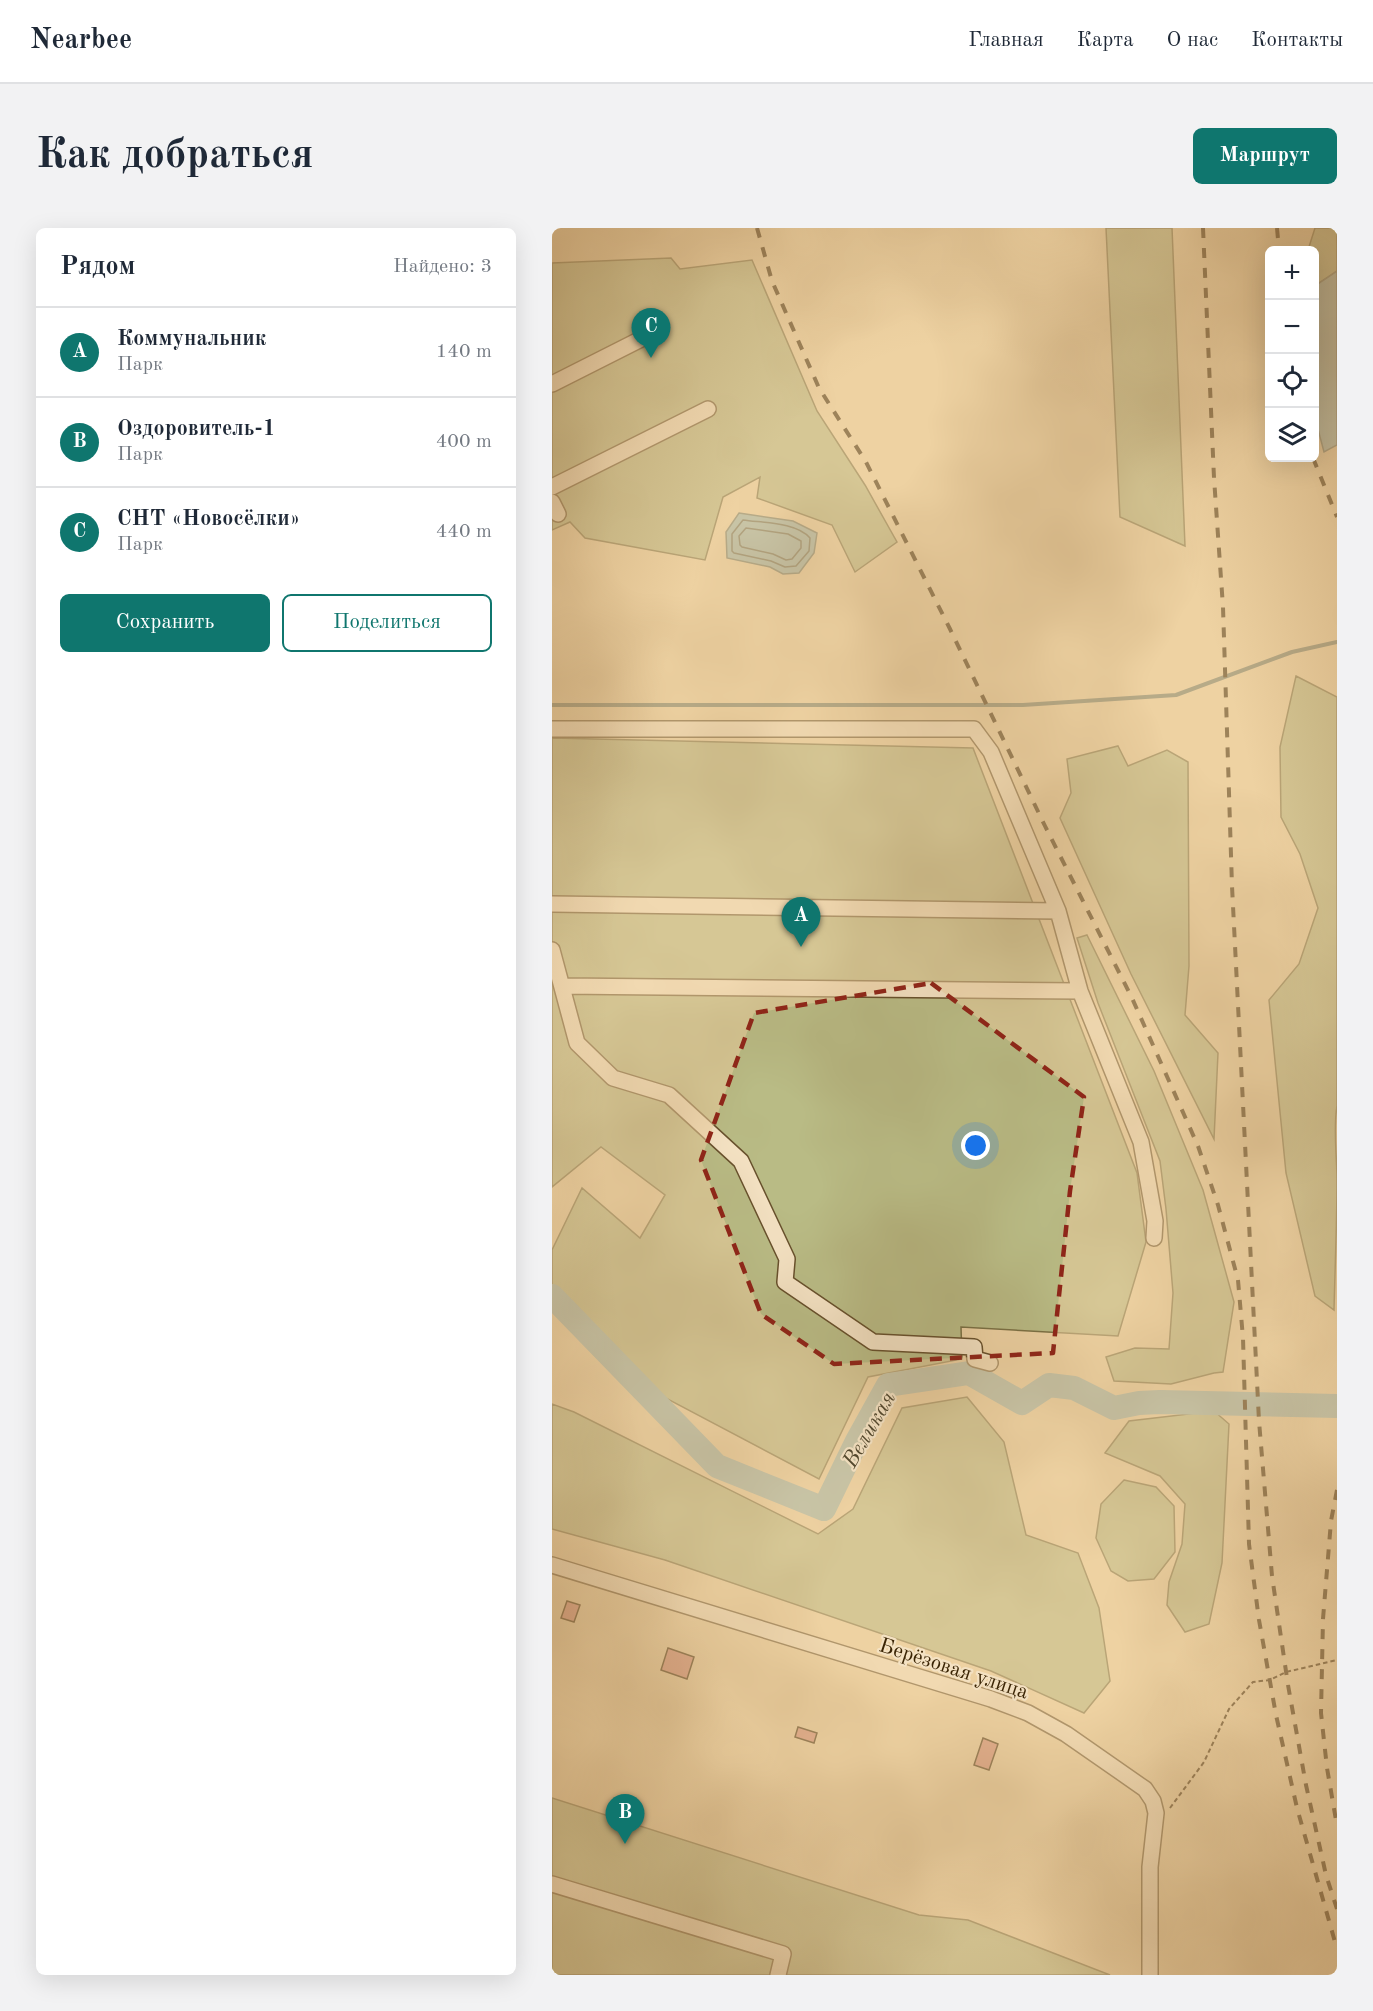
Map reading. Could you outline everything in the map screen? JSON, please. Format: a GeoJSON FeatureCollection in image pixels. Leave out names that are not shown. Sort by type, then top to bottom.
{"type":"FeatureCollection","features":[{"type":"Feature","properties":{"kind":"street"},"geometry":{"type":"LineString","coordinates":[[552,384],[651,334]]}},
{"type":"Feature","properties":{"kind":"street"},"geometry":{"type":"LineString","coordinates":[[552,487],[708,409]]}},
{"type":"Feature","properties":{"kind":"street"},"geometry":{"type":"LineString","coordinates":[[552,729],[974,729],[991,753],[1058,911],[1080,991],[1141,1142],[1155,1221],[1154,1238]]}},
{"type":"Feature","properties":{"kind":"street"},"geometry":{"type":"LineString","coordinates":[[552,904],[1058,911]]}},
{"type":"Feature","properties":{"kind":"street"},"geometry":{"type":"LineString","coordinates":[[552,950],[577,1043],[613,1078],[669,1095],[741,1161],[787,1259],[785,1282],[873,1342],[974,1347],[975,1359],[990,1363]]}},
{"type":"Feature","properties":{"kind":"street"},"geometry":{"type":"LineString","coordinates":[[562,986],[1080,991]]}},
{"type":"Feature","properties":{"kind":"street","name":"Берёзовая улица"},"geometry":{"type":"LineString","coordinates":[[552,1565],[992,1699],[1028,1713],[1066,1734],[1145,1789],[1153,1801],[1156,1813],[1150,1868],[1150,1975]]}},
{"type":"Feature","properties":{"kind":"street"},"geometry":{"type":"LineString","coordinates":[[552,1884],[783,1954],[778,1975]]}},
{"type":"Feature","properties":{"kind":"path"},"geometry":{"type":"LineString","coordinates":[[1154,1826],[1173,1805],[1203,1762],[1229,1709],[1253,1682],[1270,1680],[1286,1672],[1337,1660]]}},
{"type":"Feature","properties":{"kind":"highlighted area"},"geometry":{"type":"Polygon","coordinates":[[[931,983],[1084,1097],[1070,1191],[1053,1353],[834,1364],[761,1314],[701,1160],[754,1013],[931,983]]]}},
{"type":"Feature","properties":{"kind":"green space"},"geometry":{"type":"Polygon","coordinates":[[[1106,228],[1172,228],[1185,546],[1120,517],[1106,228]]]}},
{"type":"Feature","properties":{"kind":"green space"},"geometry":{"type":"Polygon","coordinates":[[[1315,228],[1337,228],[1337,271],[1319,283],[1319,246],[1309,246],[1315,228]]]}},
{"type":"Feature","properties":{"kind":"green space"},"geometry":{"type":"Polygon","coordinates":[[[671,258],[680,269],[752,260],[817,411],[865,485],[897,542],[855,572],[832,525],[757,498],[760,477],[723,497],[705,560],[585,538],[570,522],[552,530],[552,263],[671,258]]]}},
{"type":"Feature","properties":{"kind":"green space"},"geometry":{"type":"Polygon","coordinates":[[[1296,676],[1337,697],[1337,1106],[1335,1133],[1337,1180],[1334,1310],[1315,1296],[1286,1173],[1269,1000],[1299,964],[1318,908],[1300,854],[1281,817],[1280,747],[1296,676]]]}},
{"type":"Feature","properties":{"kind":"green space"},"geometry":{"type":"Polygon","coordinates":[[[552,738],[973,748],[1137,1173],[1146,1242],[1118,1336],[961,1327],[962,1359],[868,1377],[819,1479],[639,1384],[552,1288],[552,1250],[582,1188],[640,1238],[665,1195],[601,1147],[552,1187],[552,738]]]}},
{"type":"Feature","properties":{"kind":"green space"},"geometry":{"type":"Polygon","coordinates":[[[1118,746],[1128,766],[1167,750],[1188,762],[1189,966],[1185,1015],[1218,1053],[1214,1139],[1131,974],[1060,818],[1071,793],[1067,759],[1118,746]]]}},
{"type":"Feature","properties":{"kind":"green space"},"geometry":{"type":"Polygon","coordinates":[[[1087,935],[1154,1071],[1203,1190],[1234,1302],[1223,1372],[1171,1384],[1114,1381],[1106,1357],[1135,1348],[1169,1349],[1173,1293],[1160,1161],[1098,1003],[1077,938],[1087,935]]]}},
{"type":"Feature","properties":{"kind":"green space"},"geometry":{"type":"Polygon","coordinates":[[[967,1397],[1004,1442],[1026,1535],[1078,1553],[1099,1608],[1110,1681],[1084,1713],[991,1671],[665,1560],[552,1529],[552,1404],[574,1412],[818,1534],[853,1509],[902,1408],[967,1397]]]}},
{"type":"Feature","properties":{"kind":"green space"},"geometry":{"type":"Polygon","coordinates":[[[1214,1411],[1229,1424],[1222,1563],[1209,1624],[1185,1632],[1167,1605],[1169,1582],[1182,1544],[1185,1504],[1160,1476],[1105,1453],[1129,1421],[1214,1411]]]}},
{"type":"Feature","properties":{"kind":"green space"},"geometry":{"type":"Polygon","coordinates":[[[1124,1480],[1156,1487],[1174,1506],[1175,1552],[1154,1579],[1128,1581],[1111,1571],[1096,1538],[1101,1504],[1124,1480]]]}},
{"type":"Feature","properties":{"kind":"green space"},"geometry":{"type":"Polygon","coordinates":[[[552,1798],[919,1915],[968,1920],[1110,1975],[552,1975],[552,1798]]]}},
{"type":"Feature","properties":{"kind":"water"},"geometry":{"type":"Polygon","coordinates":[[[1337,271],[1337,445],[1324,452],[1319,433],[1319,283],[1337,271]]]}},
{"type":"Feature","properties":{"kind":"water"},"geometry":{"type":"Polygon","coordinates":[[[739,513],[793,521],[817,533],[814,553],[799,573],[783,574],[770,567],[727,558],[726,532],[739,513]]]}},
{"type":"Feature","properties":{"kind":"building"},"geometry":{"type":"Polygon","coordinates":[[[567,1601],[580,1605],[574,1622],[561,1618],[567,1601]]]}},
{"type":"Feature","properties":{"kind":"building"},"geometry":{"type":"Polygon","coordinates":[[[668,1648],[694,1657],[687,1679],[661,1670],[668,1648]]]}},
{"type":"Feature","properties":{"kind":"building"},"geometry":{"type":"Polygon","coordinates":[[[798,1727],[817,1733],[814,1743],[795,1737],[798,1727]]]}},
{"type":"Feature","properties":{"kind":"building"},"geometry":{"type":"Polygon","coordinates":[[[983,1738],[998,1744],[989,1770],[974,1765],[983,1738]]]}},
{"type":"Feature","properties":{"kind":"waterway"},"geometry":{"type":"LineString","coordinates":[[552,705],[1023,705],[1176,695],[1292,652],[1337,642]]}},
{"type":"Feature","properties":{"kind":"waterway","name":"Великая"},"geometry":{"type":"LineString","coordinates":[[552,1296],[717,1466],[824,1509],[857,1441],[888,1385],[969,1373],[1022,1403],[1049,1385],[1074,1388],[1114,1408],[1160,1402],[1337,1406]]}},
{"type":"Feature","properties":{"kind":"railway"},"geometry":{"type":"LineString","coordinates":[[757,228],[772,281],[819,388],[866,462],[1132,998],[1198,1146],[1218,1205],[1238,1280],[1243,1338],[1249,1544],[1259,1620],[1276,1715],[1297,1808],[1337,1949]]}},
{"type":"Feature","properties":{"kind":"railway"},"geometry":{"type":"LineString","coordinates":[[1203,228],[1214,478],[1223,607],[1232,886],[1259,1421],[1272,1576],[1288,1685],[1306,1785],[1326,1875],[1337,1909]]}},
{"type":"Feature","properties":{"kind":"railway"},"geometry":{"type":"LineString","coordinates":[[1277,228],[1279,246]]}},
{"type":"Feature","properties":{"kind":"railway"},"geometry":{"type":"LineString","coordinates":[[1315,462],[1337,517]]}},
{"type":"Feature","properties":{"kind":"railway"},"geometry":{"type":"LineString","coordinates":[[1337,1490],[1331,1521],[1323,1619],[1321,1713],[1337,1826]]}},
{"type":"Feature","properties":{"kind":"place","name":"СНТ «Новосёлки»"},"geometry":{"type":"Point","coordinates":[651,358]}},
{"type":"Feature","properties":{"kind":"place","name":"Коммунальник"},"geometry":{"type":"Point","coordinates":[801,947]}},
{"type":"Feature","properties":{"kind":"place","name":"Оздоровитель-1"},"geometry":{"type":"Point","coordinates":[625,1844]}}]}
